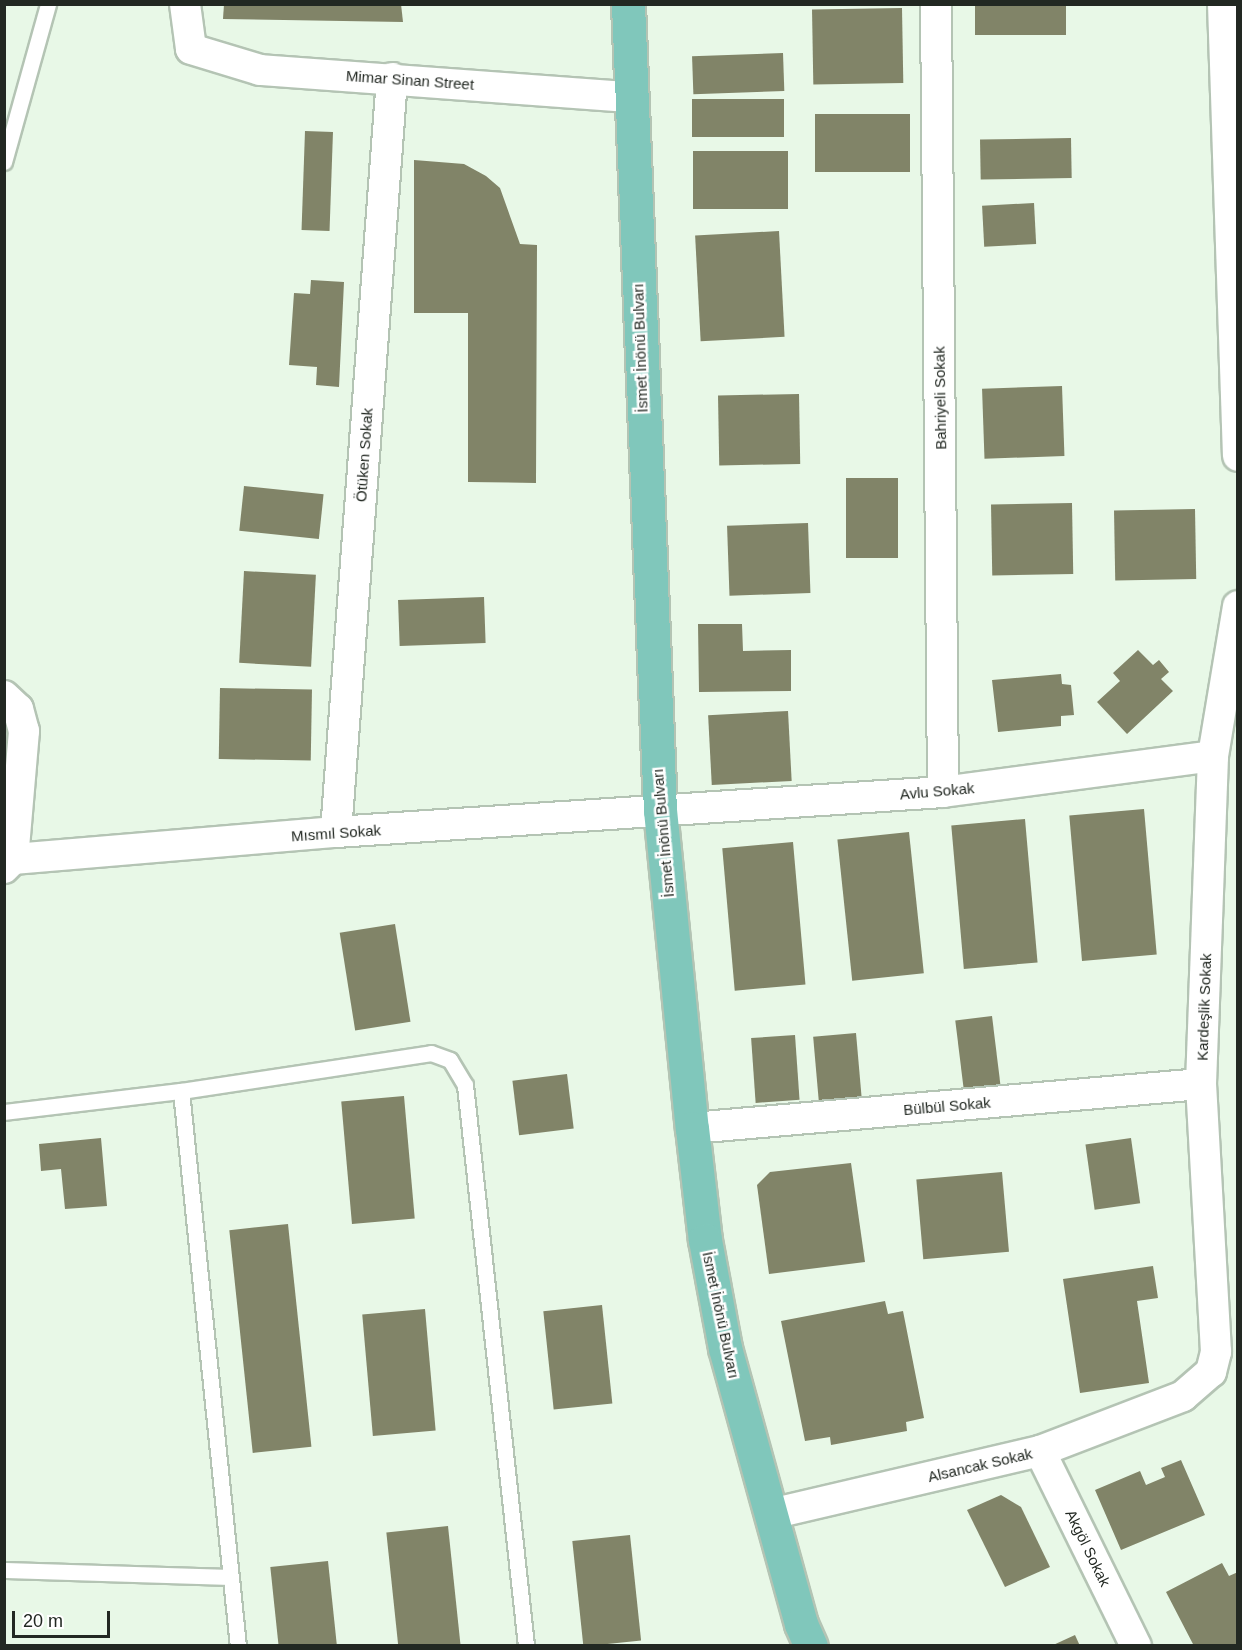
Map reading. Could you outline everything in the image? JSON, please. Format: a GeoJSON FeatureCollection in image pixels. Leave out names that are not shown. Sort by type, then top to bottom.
{"type":"FeatureCollection","features":[{"type":"Feature","properties":{"kind":"main road","name":"İsmet İnönü Bulvarı"},"geometry":{"type":"LineString","coordinates":[[628,4],[660,810],[692,1128],[705,1240],[725,1347],[801,1624],[812,1646]]}},
{"type":"Feature","properties":{"kind":"street","name":"Mimar Sinan Street"},"geometry":{"type":"LineString","coordinates":[[184,4],[191,49],[260,70],[631,97]]}},
{"type":"Feature","properties":{"kind":"street","name":"Bahriyeli Sokak"},"geometry":{"type":"LineString","coordinates":[[936,4],[944,792]]}},
{"type":"Feature","properties":{"kind":"street"},"geometry":{"type":"LineString","coordinates":[[1223,4],[1238,456]]}},
{"type":"Feature","properties":{"kind":"street","name":"Ötüken Sokak"},"geometry":{"type":"LineString","coordinates":[[336,832],[392,78]]}},
{"type":"Feature","properties":{"kind":"street","name":"Kardeşlik Sokak"},"geometry":{"type":"LineString","coordinates":[[1183,1396],[1211,1372],[1216,1352],[1201,1084],[1213,756],[1238,606]]}},
{"type":"Feature","properties":{"kind":"street"},"geometry":{"type":"LineString","coordinates":[[9,864],[24,731],[11,702]]}},
{"type":"Feature","properties":{"kind":"street","name":"Avlu Sokak"},"geometry":{"type":"LineString","coordinates":[[660,810],[944,792],[1213,756]]}},
{"type":"Feature","properties":{"kind":"street","name":"Mısmıl Sokak"},"geometry":{"type":"LineString","coordinates":[[9,864],[336,832],[660,810]]}},
{"type":"Feature","properties":{"kind":"street","name":"Bülbül Sokak"},"geometry":{"type":"LineString","coordinates":[[692,1128],[1201,1084]]}},
{"type":"Feature","properties":{"kind":"street","name":"Alsancak Sokak"},"geometry":{"type":"LineString","coordinates":[[771,1515],[1040,1451],[1183,1396]]}},
{"type":"Feature","properties":{"kind":"street","name":"Akgöl Sokak"},"geometry":{"type":"LineString","coordinates":[[1040,1451],[1136,1646]]}},
{"type":"Feature","properties":{"kind":"lane"},"geometry":{"type":"LineString","coordinates":[[4,162],[48,4]]}},
{"type":"Feature","properties":{"kind":"lane"},"geometry":{"type":"LineString","coordinates":[[4,1112],[181,1091],[431,1053],[450,1060],[465,1085],[526,1646]]}},
{"type":"Feature","properties":{"kind":"lane"},"geometry":{"type":"LineString","coordinates":[[181,1091],[238,1646]]}},
{"type":"Feature","properties":{"kind":"lane"},"geometry":{"type":"LineString","coordinates":[[4,1570],[231,1577]]}},
{"type":"Feature","properties":{"kind":"building"},"geometry":{"type":"Polygon","coordinates":[[[224,4],[401,4],[403,22],[223,19],[224,4]]]}},
{"type":"Feature","properties":{"kind":"building"},"geometry":{"type":"Polygon","coordinates":[[[975,4],[1066,4],[1066,35],[975,35],[975,4]]]}},
{"type":"Feature","properties":{"kind":"building"},"geometry":{"type":"Polygon","coordinates":[[[902,8],[903,83],[813,85],[812,10],[902,8]]]}},
{"type":"Feature","properties":{"kind":"building"},"geometry":{"type":"Polygon","coordinates":[[[783,53],[784,91],[693,94],[692,56],[783,53]]]}},
{"type":"Feature","properties":{"kind":"building"},"geometry":{"type":"Polygon","coordinates":[[[692,99],[784,99],[784,137],[692,137],[692,99]]]}},
{"type":"Feature","properties":{"kind":"building"},"geometry":{"type":"Polygon","coordinates":[[[815,114],[910,114],[910,172],[815,172],[815,114]]]}},
{"type":"Feature","properties":{"kind":"building"},"geometry":{"type":"Polygon","coordinates":[[[305,131],[333,132],[330,231],[302,230],[305,131]]]}},
{"type":"Feature","properties":{"kind":"building"},"geometry":{"type":"Polygon","coordinates":[[[1071,138],[1072,178],[981,180],[980,140],[1071,138]]]}},
{"type":"Feature","properties":{"kind":"building"},"geometry":{"type":"Polygon","coordinates":[[[693,151],[788,151],[788,209],[693,209],[693,151]]]}},
{"type":"Feature","properties":{"kind":"building"},"geometry":{"type":"Polygon","coordinates":[[[414,160],[464,164],[486,176],[500,188],[520,244],[537,245],[536,483],[468,482],[468,313],[414,313],[414,160]]]}},
{"type":"Feature","properties":{"kind":"building"},"geometry":{"type":"Polygon","coordinates":[[[1034,203],[1036,244],[984,247],[982,206],[1034,203]]]}},
{"type":"Feature","properties":{"kind":"building"},"geometry":{"type":"Polygon","coordinates":[[[779,231],[785,337],[701,341],[695,235],[779,231]]]}},
{"type":"Feature","properties":{"kind":"building"},"geometry":{"type":"Polygon","coordinates":[[[311,280],[344,282],[339,387],[316,385],[317,367],[289,365],[294,293],[310,294],[311,280]]]}},
{"type":"Feature","properties":{"kind":"building"},"geometry":{"type":"Polygon","coordinates":[[[1062,386],[1064,456],[984,459],[982,389],[1062,386]]]}},
{"type":"Feature","properties":{"kind":"building"},"geometry":{"type":"Polygon","coordinates":[[[799,394],[800,464],[719,465],[718,395],[799,394]]]}},
{"type":"Feature","properties":{"kind":"building"},"geometry":{"type":"Polygon","coordinates":[[[846,478],[898,478],[898,558],[846,558],[846,478]]]}},
{"type":"Feature","properties":{"kind":"building"},"geometry":{"type":"Polygon","coordinates":[[[244,486],[324,494],[319,539],[239,531],[244,486]]]}},
{"type":"Feature","properties":{"kind":"building"},"geometry":{"type":"Polygon","coordinates":[[[1072,503],[1073,574],[992,575],[991,504],[1072,503]]]}},
{"type":"Feature","properties":{"kind":"building"},"geometry":{"type":"Polygon","coordinates":[[[1195,509],[1196,579],[1115,580],[1114,510],[1195,509]]]}},
{"type":"Feature","properties":{"kind":"building"},"geometry":{"type":"Polygon","coordinates":[[[808,523],[810,593],[729,596],[727,526],[808,523]]]}},
{"type":"Feature","properties":{"kind":"building"},"geometry":{"type":"Polygon","coordinates":[[[244,571],[316,575],[311,667],[239,663],[244,571]]]}},
{"type":"Feature","properties":{"kind":"building"},"geometry":{"type":"Polygon","coordinates":[[[484,597],[486,643],[400,646],[398,600],[484,597]]]}},
{"type":"Feature","properties":{"kind":"building"},"geometry":{"type":"Polygon","coordinates":[[[698,624],[742,624],[743,651],[791,650],[791,691],[699,692],[698,624]]]}},
{"type":"Feature","properties":{"kind":"building"},"geometry":{"type":"Polygon","coordinates":[[[1138,650],[1153,665],[1159,660],[1169,672],[1161,679],[1173,691],[1127,734],[1097,702],[1120,681],[1113,673],[1138,650]]]}},
{"type":"Feature","properties":{"kind":"building"},"geometry":{"type":"Polygon","coordinates":[[[1061,674],[1062,684],[1071,685],[1074,715],[1061,716],[1061,726],[998,732],[992,680],[1061,674]]]}},
{"type":"Feature","properties":{"kind":"building"},"geometry":{"type":"Polygon","coordinates":[[[220,688],[312,690],[311,761],[219,759],[220,688]]]}},
{"type":"Feature","properties":{"kind":"building"},"geometry":{"type":"Polygon","coordinates":[[[788,711],[792,781],[712,785],[708,715],[788,711]]]}},
{"type":"Feature","properties":{"kind":"building"},"geometry":{"type":"Polygon","coordinates":[[[1144,809],[1157,954],[1082,961],[1069,816],[1144,809]]]}},
{"type":"Feature","properties":{"kind":"building"},"geometry":{"type":"Polygon","coordinates":[[[1025,819],[1038,962],[964,969],[951,825],[1025,819]]]}},
{"type":"Feature","properties":{"kind":"building"},"geometry":{"type":"Polygon","coordinates":[[[909,832],[924,973],[852,981],[837,840],[909,832]]]}},
{"type":"Feature","properties":{"kind":"building"},"geometry":{"type":"Polygon","coordinates":[[[793,842],[805,984],[735,991],[722,848],[793,842]]]}},
{"type":"Feature","properties":{"kind":"building"},"geometry":{"type":"Polygon","coordinates":[[[395,924],[410,1022],[355,1031],[340,933],[395,924]]]}},
{"type":"Feature","properties":{"kind":"building"},"geometry":{"type":"Polygon","coordinates":[[[992,1016],[1001,1091],[965,1096],[955,1021],[992,1016]]]}},
{"type":"Feature","properties":{"kind":"building"},"geometry":{"type":"Polygon","coordinates":[[[856,1033],[862,1098],[819,1102],[813,1037],[856,1033]]]}},
{"type":"Feature","properties":{"kind":"building"},"geometry":{"type":"Polygon","coordinates":[[[795,1035],[800,1100],[756,1103],[751,1038],[795,1035]]]}},
{"type":"Feature","properties":{"kind":"building"},"geometry":{"type":"Polygon","coordinates":[[[567,1074],[574,1129],[519,1135],[512,1081],[567,1074]]]}},
{"type":"Feature","properties":{"kind":"building"},"geometry":{"type":"Polygon","coordinates":[[[404,1096],[415,1219],[352,1224],[341,1101],[404,1096]]]}},
{"type":"Feature","properties":{"kind":"building"},"geometry":{"type":"Polygon","coordinates":[[[101,1138],[107,1206],[65,1209],[61,1169],[41,1171],[39,1144],[101,1138]]]}},
{"type":"Feature","properties":{"kind":"building"},"geometry":{"type":"Polygon","coordinates":[[[1131,1138],[1140,1203],[1095,1210],[1085,1144],[1131,1138]]]}},
{"type":"Feature","properties":{"kind":"building"},"geometry":{"type":"Polygon","coordinates":[[[851,1163],[865,1262],[769,1274],[757,1185],[770,1172],[851,1163]]]}},
{"type":"Feature","properties":{"kind":"building"},"geometry":{"type":"Polygon","coordinates":[[[1002,1172],[1009,1252],[923,1259],[916,1179],[1002,1172]]]}},
{"type":"Feature","properties":{"kind":"building"},"geometry":{"type":"Polygon","coordinates":[[[288,1224],[311,1447],[253,1453],[229,1230],[288,1224]]]}},
{"type":"Feature","properties":{"kind":"building"},"geometry":{"type":"Polygon","coordinates":[[[1153,1266],[1158,1298],[1137,1301],[1149,1383],[1080,1393],[1063,1279],[1153,1266]]]}},
{"type":"Feature","properties":{"kind":"building"},"geometry":{"type":"Polygon","coordinates":[[[885,1301],[888,1314],[903,1311],[924,1418],[906,1422],[907,1431],[831,1445],[830,1437],[805,1441],[781,1321],[885,1301]]]}},
{"type":"Feature","properties":{"kind":"building"},"geometry":{"type":"Polygon","coordinates":[[[602,1305],[612,1403],[554,1410],[543,1311],[602,1305]]]}},
{"type":"Feature","properties":{"kind":"building"},"geometry":{"type":"Polygon","coordinates":[[[425,1309],[436,1431],[373,1436],[362,1314],[425,1309]]]}},
{"type":"Feature","properties":{"kind":"building"},"geometry":{"type":"Polygon","coordinates":[[[1181,1460],[1205,1515],[1121,1550],[1095,1490],[1140,1471],[1146,1485],[1165,1477],[1161,1468],[1181,1460]]]}},
{"type":"Feature","properties":{"kind":"building"},"geometry":{"type":"Polygon","coordinates":[[[1001,1495],[1021,1507],[1050,1567],[1005,1587],[967,1510],[1001,1495]]]}},
{"type":"Feature","properties":{"kind":"building"},"geometry":{"type":"Polygon","coordinates":[[[448,1526],[461,1646],[398,1646],[386,1532],[448,1526]]]}},
{"type":"Feature","properties":{"kind":"building"},"geometry":{"type":"Polygon","coordinates":[[[630,1535],[641,1640],[583,1646],[572,1541],[630,1535]]]}},
{"type":"Feature","properties":{"kind":"building"},"geometry":{"type":"Polygon","coordinates":[[[328,1561],[337,1646],[279,1646],[270,1567],[328,1561]]]}},
{"type":"Feature","properties":{"kind":"building"},"geometry":{"type":"Polygon","coordinates":[[[1222,1563],[1229,1576],[1238,1572],[1238,1646],[1194,1646],[1166,1592],[1222,1563]]]}},
{"type":"Feature","properties":{"kind":"building"},"geometry":{"type":"Polygon","coordinates":[[[1075,1635],[1080,1646],[1051,1646],[1075,1635]]]}}]}
